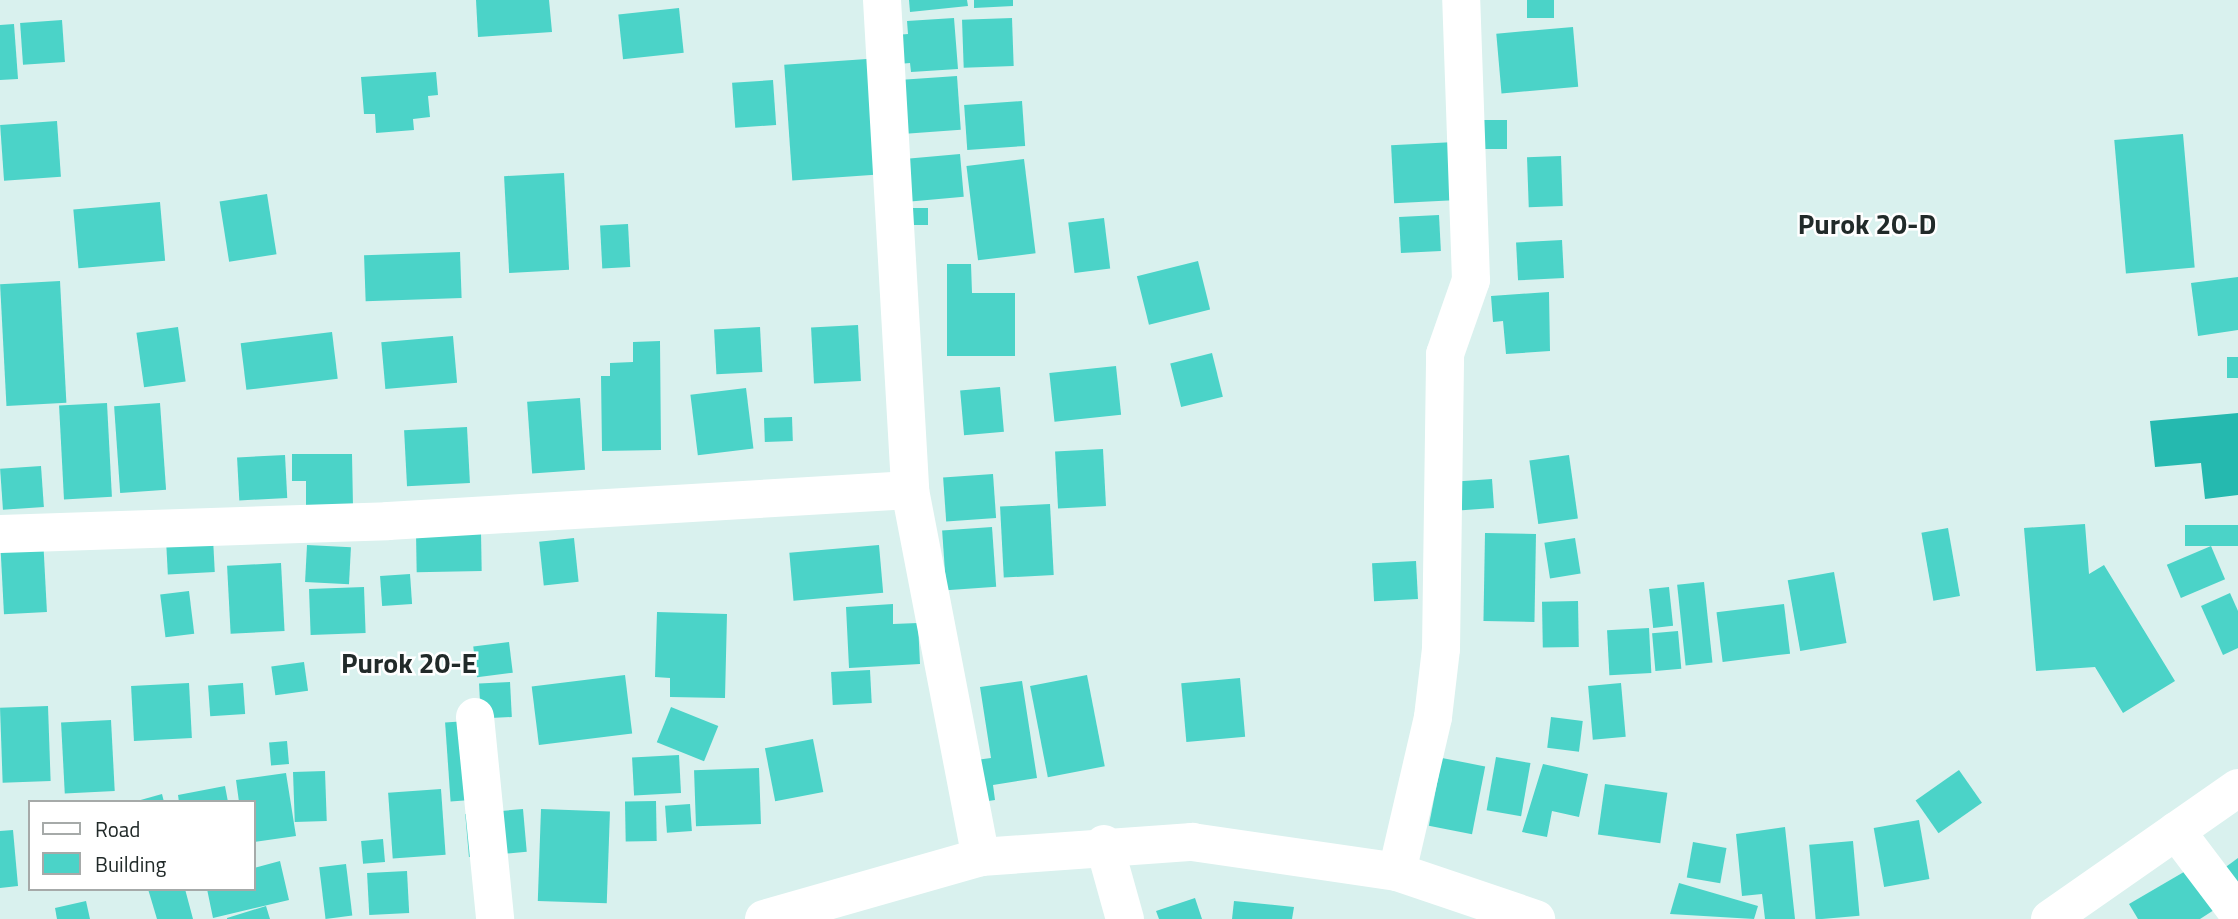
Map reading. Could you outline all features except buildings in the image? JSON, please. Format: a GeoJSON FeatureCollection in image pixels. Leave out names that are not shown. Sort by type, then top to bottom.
{"type":"FeatureCollection","features":[{"type":"Feature","properties":{"kind":"street"},"geometry":{"type":"LineString","coordinates":[[882,0],[910,490],[981,856]]}},
{"type":"Feature","properties":{"kind":"street"},"geometry":{"type":"LineString","coordinates":[[1397,872],[1431,729],[1441,649],[1445,354],[1471,280],[1461,0]]}},
{"type":"Feature","properties":{"kind":"street"},"geometry":{"type":"LineString","coordinates":[[0,534],[388,521],[910,490]]}},
{"type":"Feature","properties":{"kind":"street"},"geometry":{"type":"LineString","coordinates":[[475,717],[495,919]]}},
{"type":"Feature","properties":{"kind":"street"},"geometry":{"type":"LineString","coordinates":[[2050,919],[2238,788]]}},
{"type":"Feature","properties":{"kind":"street"},"geometry":{"type":"LineString","coordinates":[[2176,831],[2238,912]]}},
{"type":"Feature","properties":{"kind":"street"},"geometry":{"type":"LineString","coordinates":[[1104,844],[1125,919]]}},
{"type":"Feature","properties":{"kind":"street"},"geometry":{"type":"LineString","coordinates":[[764,919],[981,856],[1104,844],[1257,847],[1397,872],[1536,919]]}},
{"type":"Feature","properties":{"kind":"water"},"geometry":{"type":"Polygon","coordinates":[[[2238,413],[2238,495],[2205,499],[2201,463],[2155,467],[2150,421],[2238,413]]]}},
{"type":"Feature","properties":{"kind":"district","name":"Purok 20-D"},"geometry":{"type":"Point","coordinates":[1867,224]}},
{"type":"Feature","properties":{"kind":"district","name":"Purok 20-E"},"geometry":{"type":"Point","coordinates":[409,663]}}]}
